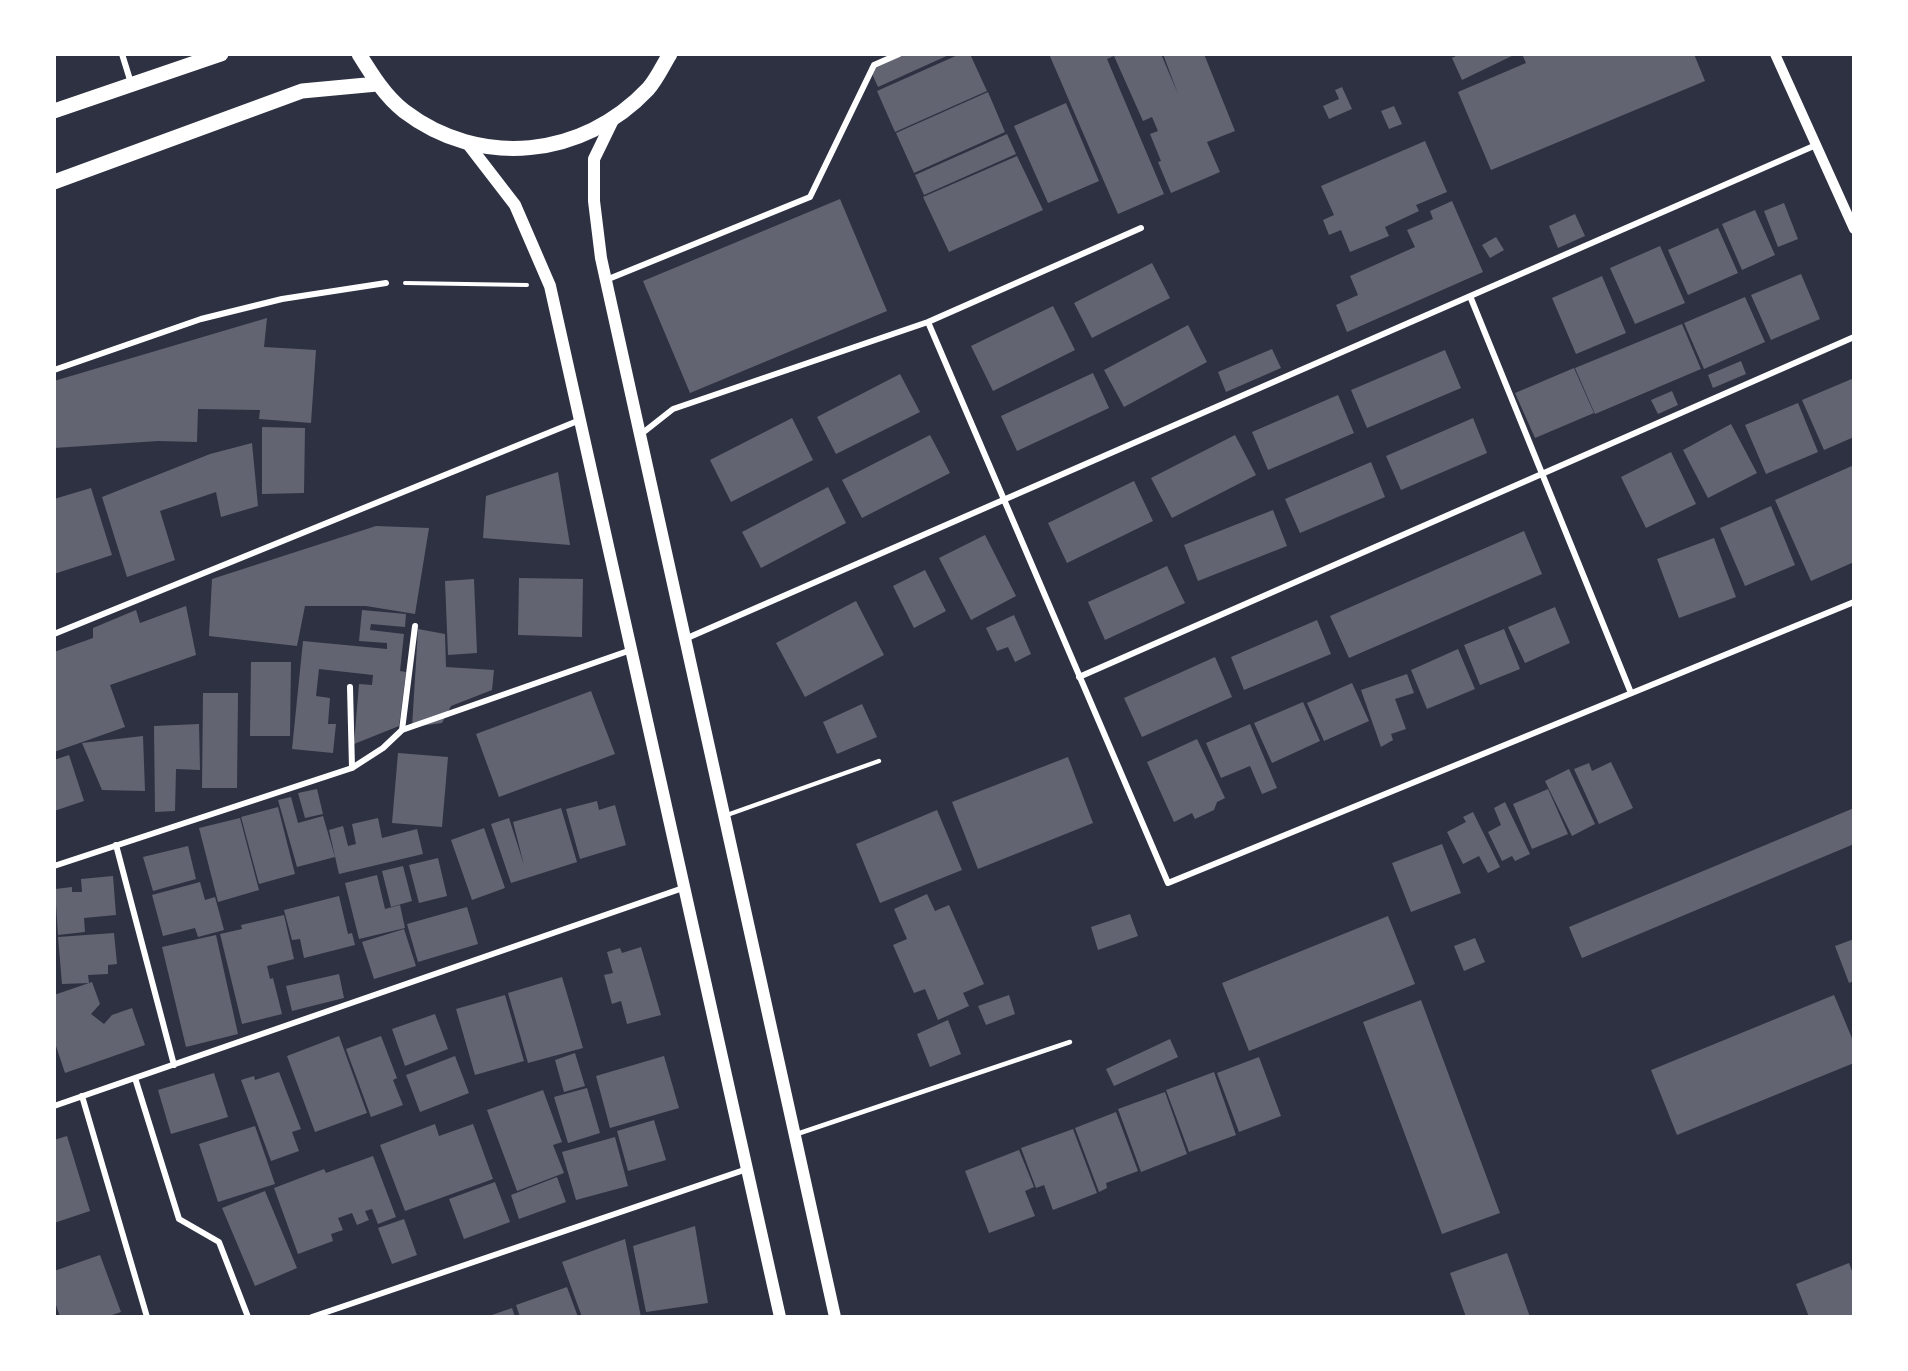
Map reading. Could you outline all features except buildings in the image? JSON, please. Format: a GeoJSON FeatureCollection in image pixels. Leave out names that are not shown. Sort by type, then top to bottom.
{"type":"FeatureCollection","features":[{"type":"Feature","properties":{"kind":"main road"},"geometry":{"type":"LineString","coordinates":[[54,111],[221,54]]}},
{"type":"Feature","properties":{"kind":"main road"},"geometry":{"type":"LineString","coordinates":[[359,54],[377,84],[403,110],[434,130],[468,144],[518,150],[568,142],[613,120],[649,88],[670,54]]}},
{"type":"Feature","properties":{"kind":"main road"},"geometry":{"type":"LineString","coordinates":[[54,182],[302,91],[377,84]]}},
{"type":"Feature","properties":{"kind":"main road"},"geometry":{"type":"LineString","coordinates":[[613,120],[594,159],[594,201],[605,280],[835,1317]]}},
{"type":"Feature","properties":{"kind":"main road"},"geometry":{"type":"LineString","coordinates":[[468,144],[515,205],[550,286],[780,1317]]}},
{"type":"Feature","properties":{"kind":"street"},"geometry":{"type":"LineString","coordinates":[[122,54],[132,84]]}},
{"type":"Feature","properties":{"kind":"street"},"geometry":{"type":"LineString","coordinates":[[605,280],[810,197],[874,65],[899,54]]}},
{"type":"Feature","properties":{"kind":"street"},"geometry":{"type":"LineString","coordinates":[[1775,54],[1854,229]]}},
{"type":"Feature","properties":{"kind":"street"},"geometry":{"type":"LineString","coordinates":[[685,639],[1817,144]]}},
{"type":"Feature","properties":{"kind":"street"},"geometry":{"type":"LineString","coordinates":[[640,435],[673,409],[927,322],[1141,228]]}},
{"type":"Feature","properties":{"kind":"street"},"geometry":{"type":"LineString","coordinates":[[54,370],[201,319],[282,299],[386,283]]}},
{"type":"Feature","properties":{"kind":"street"},"geometry":{"type":"LineString","coordinates":[[1470,296],[1631,693]]}},
{"type":"Feature","properties":{"kind":"street"},"geometry":{"type":"LineString","coordinates":[[927,322],[1168,883],[1854,602]]}},
{"type":"Feature","properties":{"kind":"street"},"geometry":{"type":"LineString","coordinates":[[1079,676],[1854,337]]}},
{"type":"Feature","properties":{"kind":"street"},"geometry":{"type":"LineString","coordinates":[[54,634],[580,420]]}},
{"type":"Feature","properties":{"kind":"street"},"geometry":{"type":"LineString","coordinates":[[402,730],[415,626]]}},
{"type":"Feature","properties":{"kind":"street"},"geometry":{"type":"LineString","coordinates":[[54,866],[352,768],[382,748],[402,730],[631,650]]}},
{"type":"Feature","properties":{"kind":"street"},"geometry":{"type":"LineString","coordinates":[[350,687],[352,768]]}},
{"type":"Feature","properties":{"kind":"street"},"geometry":{"type":"LineString","coordinates":[[116,845],[174,1065]]}},
{"type":"Feature","properties":{"kind":"street"},"geometry":{"type":"LineString","coordinates":[[54,1106],[683,888]]}},
{"type":"Feature","properties":{"kind":"street"},"geometry":{"type":"LineString","coordinates":[[135,1078],[179,1219],[219,1242],[248,1317]]}},
{"type":"Feature","properties":{"kind":"street"},"geometry":{"type":"LineString","coordinates":[[82,1096],[147,1317]]}},
{"type":"Feature","properties":{"kind":"street"},"geometry":{"type":"LineString","coordinates":[[312,1317],[747,1169]]}},
{"type":"Feature","properties":{"kind":"lane"},"geometry":{"type":"LineString","coordinates":[[724,816],[879,761]]}},
{"type":"Feature","properties":{"kind":"lane"},"geometry":{"type":"LineString","coordinates":[[795,1135],[1070,1042]]}},
{"type":"Feature","properties":{"kind":"path"},"geometry":{"type":"LineString","coordinates":[[386,283],[550,286]]}}]}
